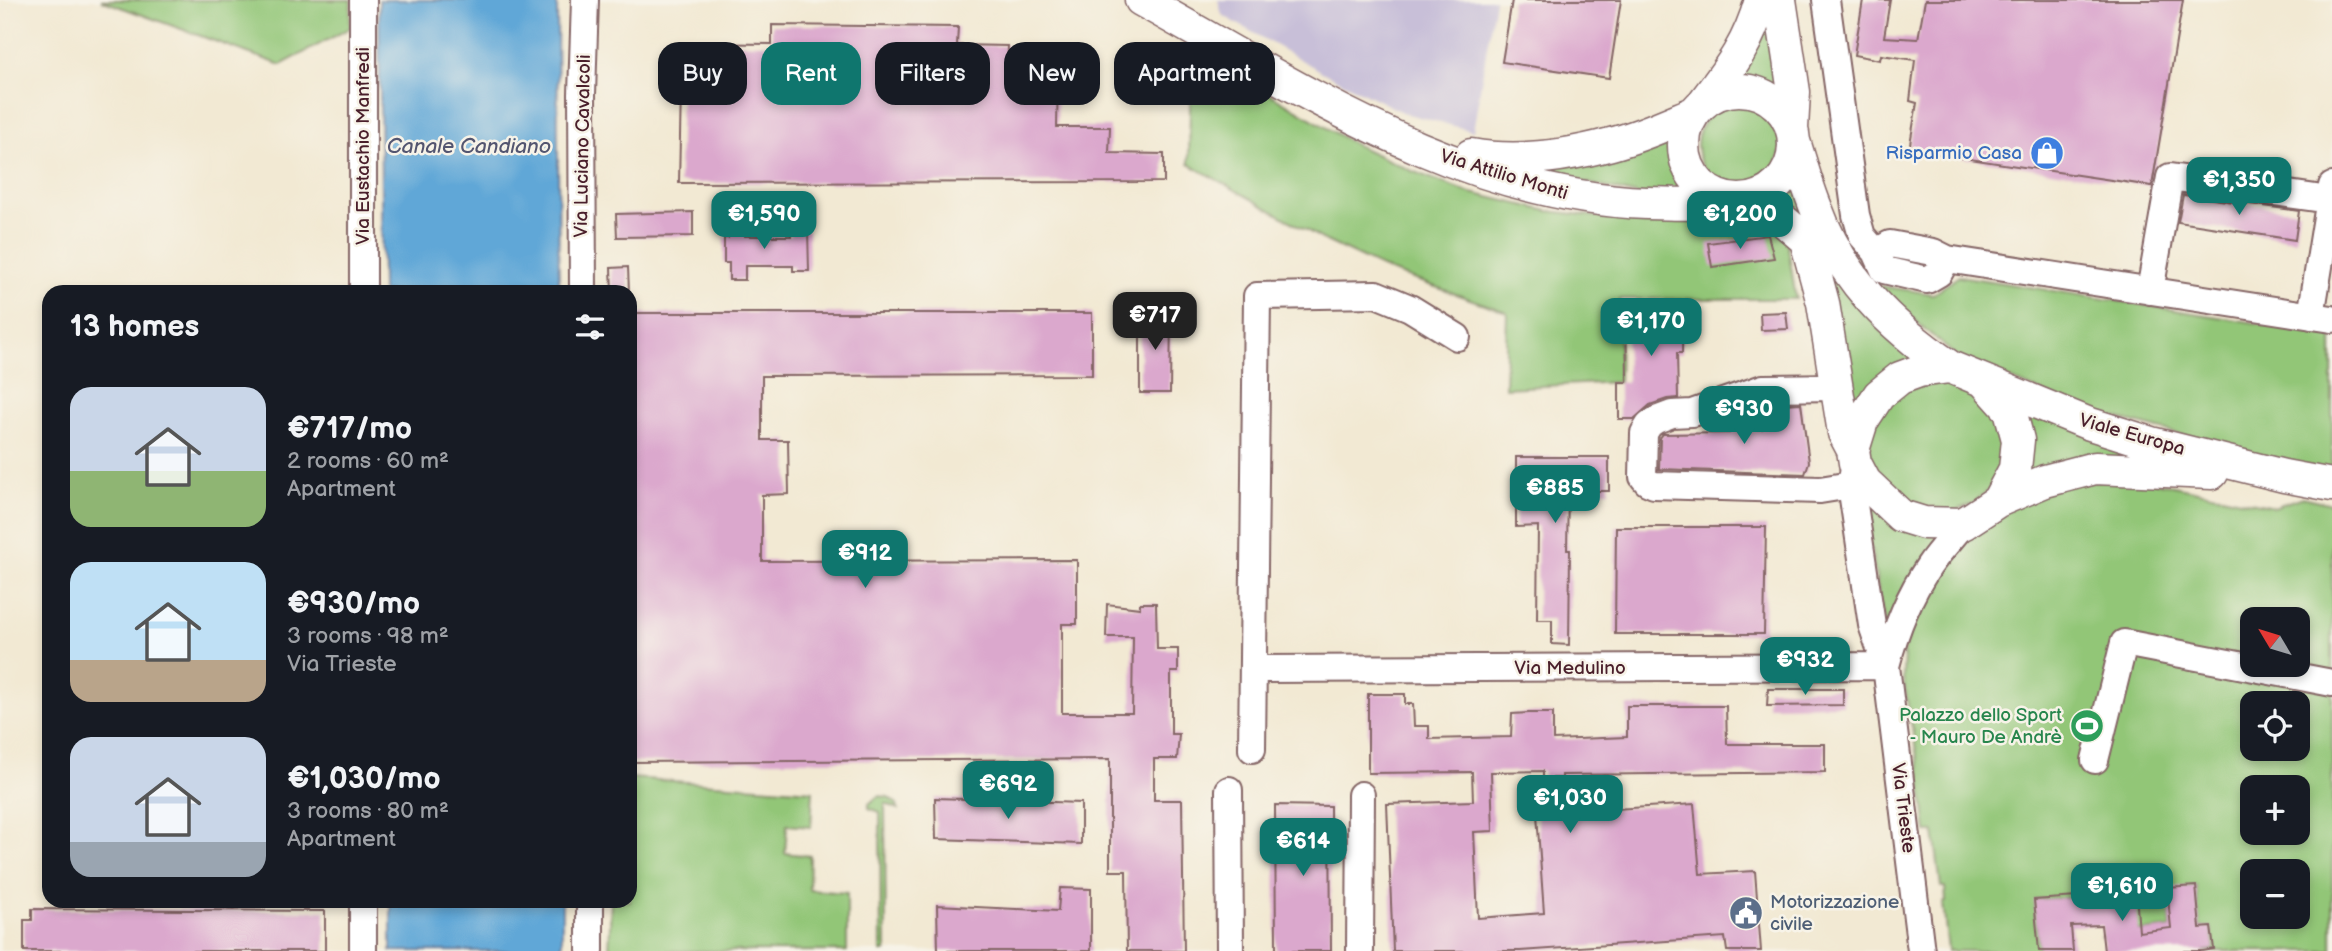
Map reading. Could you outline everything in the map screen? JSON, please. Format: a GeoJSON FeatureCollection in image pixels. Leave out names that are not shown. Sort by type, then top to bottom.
{"type":"FeatureCollection","features":[{"type":"Feature","properties":{"kind":"main road","name":"Via Attilio Monti"},"geometry":{"type":"LineString","coordinates":[[1141,0],[1351,116],[1454,163],[1514,182],[1572,196],[1626,202],[1702,205],[1738,200]]}},
{"type":"Feature","properties":{"kind":"main road"},"geometry":{"type":"LineString","coordinates":[[1760,0],[1751,32],[1732,66],[1698,108],[1686,129],[1683,146],[1686,163],[1694,179],[1707,191],[1738,200],[1765,195],[1778,185],[1790,164],[1794,92],[1780,0]]}},
{"type":"Feature","properties":{"kind":"main road"},"geometry":{"type":"LineString","coordinates":[[1698,108],[1718,94],[1737,90],[1755,92],[1778,106],[1784,113],[1793,135],[1816,210],[1855,282],[1882,314],[1915,343],[1950,367],[1985,382],[2010,410],[2018,440],[2015,469],[1998,501],[1963,524],[1924,523],[1902,516],[1865,482],[1853,466],[1862,421],[1879,395],[1900,378],[1919,371],[1950,367]]}},
{"type":"Feature","properties":{"kind":"main road","name":"Via Attilio Monti"},"geometry":{"type":"LineString","coordinates":[[1409,143],[1478,156],[1515,159],[1548,156],[1613,144],[1698,108]]}},
{"type":"Feature","properties":{"kind":"main road","name":"Via Trieste"},"geometry":{"type":"LineString","coordinates":[[1738,200],[1783,220],[1806,240],[1823,303],[1844,433],[1853,466]]}},
{"type":"Feature","properties":{"kind":"main road","name":"Viale Europa"},"geometry":{"type":"LineString","coordinates":[[1985,382],[2087,423],[2151,443],[2332,485]]}},
{"type":"Feature","properties":{"kind":"main road","name":"Viale Europa"},"geometry":{"type":"LineString","coordinates":[[1998,501],[2045,481],[2095,468],[2284,476]]}},
{"type":"Feature","properties":{"kind":"street","name":"Via Eustachio Manfredi"},"geometry":{"type":"LineString","coordinates":[[363,0],[363,285]]}},
{"type":"Feature","properties":{"kind":"street","name":"Via Luciano Cavalcoli"},"geometry":{"type":"LineString","coordinates":[[583,285],[582,94],[585,0]]}},
{"type":"Feature","properties":{"kind":"street"},"geometry":{"type":"LineString","coordinates":[[1826,0],[1856,215],[1862,236],[1876,252],[1890,244],[1933,252],[1947,259],[2321,318],[2331,193],[2170,177],[2150,291]]}},
{"type":"Feature","properties":{"kind":"street"},"geometry":{"type":"LineString","coordinates":[[1252,749],[1257,296],[1376,294],[1409,308],[1457,337]]}},
{"type":"Feature","properties":{"kind":"street"},"geometry":{"type":"LineString","coordinates":[[1837,387],[1763,388],[1692,413],[1672,414],[1656,420],[1644,433],[1643,477],[1654,485],[1820,490],[1853,466]]}},
{"type":"Feature","properties":{"kind":"street","name":"Via Trieste"},"geometry":{"type":"LineString","coordinates":[[1853,466],[1872,625],[1886,666],[1921,951]]}},
{"type":"Feature","properties":{"kind":"street","name":"Via Trieste"},"geometry":{"type":"LineString","coordinates":[[1886,666],[1904,610],[1929,566],[1963,524]]}},
{"type":"Feature","properties":{"kind":"street"},"geometry":{"type":"LineString","coordinates":[[2095,760],[2124,643],[2332,683]]}},
{"type":"Feature","properties":{"kind":"street","name":"Via Medulino"},"geometry":{"type":"LineString","coordinates":[[1254,669],[1886,666]]}},
{"type":"Feature","properties":{"kind":"street"},"geometry":{"type":"LineString","coordinates":[[1229,790],[1230,951]]}},
{"type":"Feature","properties":{"kind":"street"},"geometry":{"type":"LineString","coordinates":[[1360,951],[1362,795]]}},
{"type":"Feature","properties":{"kind":"street"},"geometry":{"type":"LineString","coordinates":[[363,908],[363,951]]}},
{"type":"Feature","properties":{"kind":"street"},"geometry":{"type":"LineString","coordinates":[[590,908],[590,951]]}},
{"type":"Feature","properties":{"kind":"shaded area"},"geometry":{"type":"Polygon","coordinates":[[[1218,0],[1495,0],[1473,131],[1404,113],[1324,73],[1275,45],[1275,42],[1269,42],[1222,15],[1218,0]]]}},
{"type":"Feature","properties":{"kind":"green space"},"geometry":{"type":"Polygon","coordinates":[[[101,0],[351,0],[350,28],[281,65],[101,0]]]}},
{"type":"Feature","properties":{"kind":"green space"},"geometry":{"type":"Polygon","coordinates":[[[1773,12],[1781,91],[1753,79],[1737,78],[1773,12]]]}},
{"type":"Feature","properties":{"kind":"green space"},"geometry":{"type":"Polygon","coordinates":[[[1275,97],[1354,144],[1412,171],[1467,192],[1548,211],[1647,222],[1755,217],[1786,234],[1796,299],[1620,299],[1619,382],[1505,388],[1507,312],[1390,271],[1326,241],[1189,164],[1190,105],[1275,105],[1275,97]]]}},
{"type":"Feature","properties":{"kind":"green space"},"geometry":{"type":"Polygon","coordinates":[[[1731,103],[1747,103],[1763,110],[1774,121],[1781,137],[1778,161],[1769,175],[1747,187],[1731,187],[1715,180],[1704,169],[1697,153],[1697,137],[1704,121],[1715,110],[1731,103]]]}},
{"type":"Feature","properties":{"kind":"green space"},"geometry":{"type":"Polygon","coordinates":[[[1671,133],[1675,168],[1692,198],[1641,196],[1514,165],[1671,133]]]}},
{"type":"Feature","properties":{"kind":"green space"},"geometry":{"type":"Polygon","coordinates":[[[1794,173],[1925,358],[1853,424],[1829,288],[1771,204],[1783,193],[1794,173]]]}},
{"type":"Feature","properties":{"kind":"green space"},"geometry":{"type":"Polygon","coordinates":[[[1959,276],[2332,335],[2332,474],[2085,410],[1957,357],[1874,285],[1933,294],[1959,276]]]}},
{"type":"Feature","properties":{"kind":"green space"},"geometry":{"type":"Polygon","coordinates":[[[1957,378],[1994,405],[2006,449],[1989,490],[1972,504],[1951,512],[1908,507],[1876,476],[1869,455],[1870,432],[1892,392],[1957,378]]]}},
{"type":"Feature","properties":{"kind":"green space"},"geometry":{"type":"Polygon","coordinates":[[[2017,408],[2180,457],[2022,478],[2017,408]]]}},
{"type":"Feature","properties":{"kind":"green space","name":"Palazzo dello Sport - Mauro De Andrè"},"geometry":{"type":"Polygon","coordinates":[[[2136,478],[2274,507],[2302,497],[2332,504],[2332,951],[2203,951],[2214,948],[2211,927],[2200,928],[2196,886],[2168,889],[2171,928],[2102,936],[2136,893],[2035,900],[2039,951],[1948,951],[1943,903],[1946,902],[1945,887],[1941,887],[1934,832],[1927,832],[1920,773],[1903,678],[1904,651],[1912,620],[1933,577],[1961,543],[1989,516],[2069,482],[2136,478]]]}},
{"type":"Feature","properties":{"kind":"green space"},"geometry":{"type":"Polygon","coordinates":[[[1862,499],[1940,536],[1886,634],[1862,499]]]}},
{"type":"Feature","properties":{"kind":"green space"},"geometry":{"type":"Polygon","coordinates":[[[637,778],[813,791],[811,827],[787,825],[785,853],[810,856],[809,890],[847,893],[847,951],[609,951],[611,908],[637,908],[637,778]]]}},
{"type":"Feature","properties":{"kind":"green space"},"geometry":{"type":"Polygon","coordinates":[[[878,796],[888,797],[897,804],[898,809],[885,803],[886,951],[881,951],[880,812],[869,808],[869,804],[878,796]]]}},
{"type":"Feature","properties":{"kind":"water","name":"Canale Candiano"},"geometry":{"type":"Polygon","coordinates":[[[379,0],[557,0],[559,285],[382,285],[379,0]]]}},
{"type":"Feature","properties":{"kind":"water"},"geometry":{"type":"Polygon","coordinates":[[[391,908],[562,908],[562,951],[391,951],[391,908]]]}},
{"type":"Feature","properties":{"kind":"building"},"geometry":{"type":"Polygon","coordinates":[[[1512,0],[1621,0],[1609,78],[1502,62],[1512,0]]]}},
{"type":"Feature","properties":{"kind":"building"},"geometry":{"type":"Polygon","coordinates":[[[1863,0],[1890,0],[1884,37],[1918,39],[1925,0],[2183,0],[2152,186],[1909,150],[1917,103],[1910,101],[1915,60],[1881,55],[1880,60],[1854,55],[1863,0]]]}},
{"type":"Feature","properties":{"kind":"building"},"geometry":{"type":"Polygon","coordinates":[[[772,25],[958,27],[957,42],[875,42],[875,105],[990,105],[990,46],[1004,46],[1004,105],[1057,105],[1057,127],[1110,127],[1109,153],[1164,154],[1164,182],[679,183],[681,105],[747,105],[747,44],[761,44],[761,105],[861,105],[861,42],[772,42],[772,25]]]}},
{"type":"Feature","properties":{"kind":"building"},"geometry":{"type":"Polygon","coordinates":[[[2183,195],[2299,211],[2295,240],[2178,222],[2183,195]]]}},
{"type":"Feature","properties":{"kind":"building"},"geometry":{"type":"Polygon","coordinates":[[[693,212],[693,236],[617,237],[616,214],[693,212]]]}},
{"type":"Feature","properties":{"kind":"building"},"geometry":{"type":"Polygon","coordinates":[[[728,221],[745,221],[745,236],[791,236],[791,229],[808,230],[809,271],[793,271],[793,266],[745,266],[745,280],[729,280],[729,263],[724,263],[724,238],[728,238],[728,221]]]}},
{"type":"Feature","properties":{"kind":"building"},"geometry":{"type":"Polygon","coordinates":[[[1768,235],[1774,258],[1712,267],[1708,243],[1768,235]]]}},
{"type":"Feature","properties":{"kind":"building"},"geometry":{"type":"Polygon","coordinates":[[[628,267],[629,285],[612,285],[611,268],[628,267]]]}},
{"type":"Feature","properties":{"kind":"building"},"geometry":{"type":"Polygon","coordinates":[[[1683,305],[1682,353],[1677,353],[1678,398],[1650,405],[1634,419],[1619,419],[1619,382],[1627,382],[1626,308],[1683,305]]]}},
{"type":"Feature","properties":{"kind":"building"},"geometry":{"type":"Polygon","coordinates":[[[1140,310],[1171,311],[1170,393],[1140,393],[1140,310]]]}},
{"type":"Feature","properties":{"kind":"building"},"geometry":{"type":"Polygon","coordinates":[[[1786,312],[1788,329],[1761,330],[1760,313],[1786,312]]]}},
{"type":"Feature","properties":{"kind":"building"},"geometry":{"type":"Polygon","coordinates":[[[637,313],[1092,313],[1092,375],[762,376],[762,440],[788,440],[789,494],[762,495],[762,561],[1077,560],[1077,624],[1062,624],[1062,713],[1132,713],[1133,637],[1106,637],[1107,604],[1140,608],[1140,603],[1156,603],[1157,649],[1178,649],[1178,672],[1171,672],[1171,734],[1179,734],[1177,759],[1154,759],[1154,800],[1182,800],[1184,951],[1127,951],[1126,871],[1110,871],[1110,759],[637,762],[637,313]]]}},
{"type":"Feature","properties":{"kind":"building"},"geometry":{"type":"Polygon","coordinates":[[[1801,403],[1809,462],[1805,474],[1659,469],[1660,438],[1663,434],[1729,433],[1762,429],[1763,405],[1801,403]]]}},
{"type":"Feature","properties":{"kind":"building"},"geometry":{"type":"Polygon","coordinates":[[[1516,457],[1609,457],[1609,491],[1568,491],[1569,645],[1552,644],[1552,620],[1537,620],[1538,526],[1516,527],[1516,457]]]}},
{"type":"Feature","properties":{"kind":"building"},"geometry":{"type":"Polygon","coordinates":[[[1616,527],[1766,527],[1764,634],[1615,634],[1616,527]]]}},
{"type":"Feature","properties":{"kind":"building"},"geometry":{"type":"Polygon","coordinates":[[[1768,689],[1843,689],[1843,705],[1767,706],[1768,689]]]}},
{"type":"Feature","properties":{"kind":"building"},"geometry":{"type":"Polygon","coordinates":[[[1368,694],[1405,694],[1405,704],[1413,704],[1414,726],[1429,726],[1429,739],[1511,737],[1512,714],[1529,713],[1553,713],[1553,740],[1627,737],[1627,706],[1726,706],[1727,744],[1825,744],[1825,772],[1562,775],[1562,778],[1543,778],[1543,771],[1491,772],[1493,831],[1474,832],[1478,918],[1544,913],[1537,814],[1694,804],[1700,874],[1755,871],[1761,951],[1727,951],[1725,937],[1520,951],[1393,951],[1387,804],[1473,801],[1472,772],[1368,773],[1368,694]]]}},
{"type":"Feature","properties":{"kind":"building"},"geometry":{"type":"Polygon","coordinates":[[[935,798],[1081,803],[1081,844],[936,839],[935,798]]]}},
{"type":"Feature","properties":{"kind":"building"},"geometry":{"type":"Polygon","coordinates":[[[1275,805],[1330,806],[1331,951],[1276,951],[1275,805]]]}},
{"type":"Feature","properties":{"kind":"building"},"geometry":{"type":"Polygon","coordinates":[[[2196,886],[2200,928],[2211,927],[2214,949],[2104,951],[2101,925],[2071,926],[2073,951],[2039,951],[2034,900],[2136,893],[2139,932],[2171,928],[2167,888],[2196,886]]]}},
{"type":"Feature","properties":{"kind":"building"},"geometry":{"type":"Polygon","coordinates":[[[1060,888],[1091,889],[1091,951],[938,951],[937,905],[1058,911],[1060,888]]]}},
{"type":"Feature","properties":{"kind":"building"},"geometry":{"type":"Polygon","coordinates":[[[32,909],[325,911],[325,951],[24,951],[24,920],[32,920],[32,909]]]}},
{"type":"Feature","properties":{"kind":"place","name":"Risparmio Casa"},"geometry":{"type":"Point","coordinates":[2047,153]}},
{"type":"Feature","properties":{"kind":"place","name":"Palazzo dello Sport - Mauro De Andrè"},"geometry":{"type":"Point","coordinates":[2087,726]}},
{"type":"Feature","properties":{"kind":"place","name":"Motorizzazione civile"},"geometry":{"type":"Point","coordinates":[1746,913]}}]}
